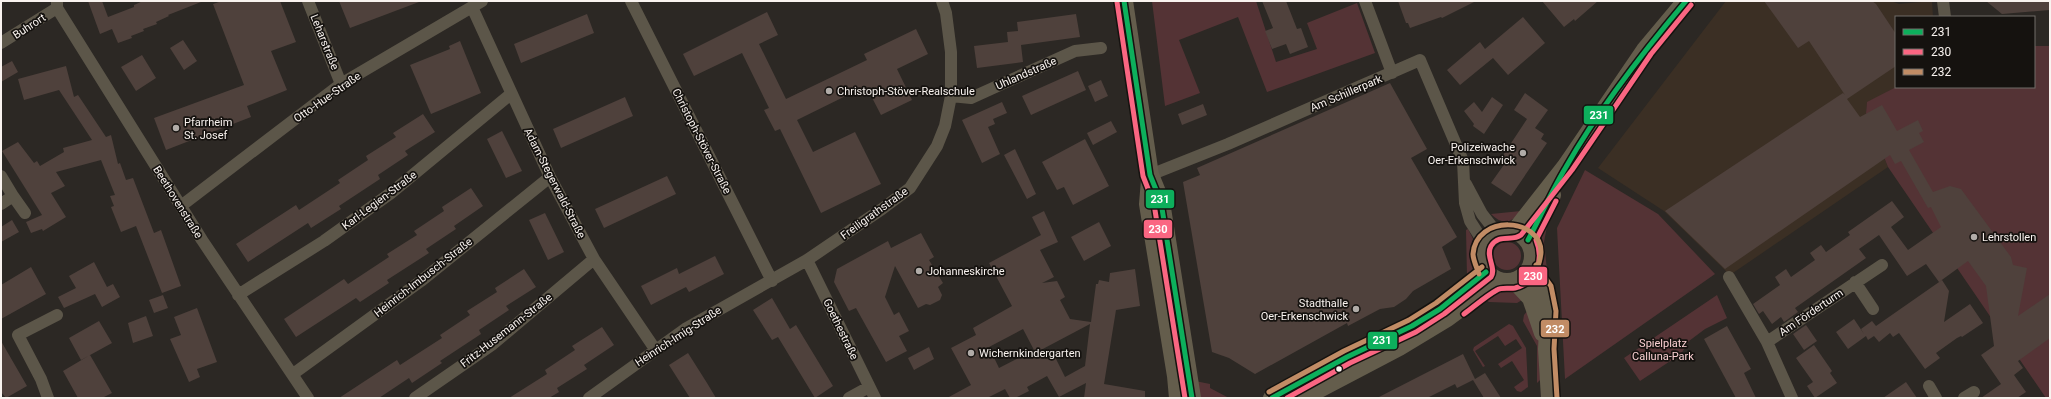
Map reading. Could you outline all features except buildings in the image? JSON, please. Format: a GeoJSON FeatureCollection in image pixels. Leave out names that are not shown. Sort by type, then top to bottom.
{"type":"FeatureCollection","features":[{"type":"Feature","properties":{"kind":"street","name":"Leharstraße"},"geometry":{"type":"LineString","coordinates":[[308,1],[341,84]]}},
{"type":"Feature","properties":{"kind":"street","name":"Christoph-Stöver-Straße"},"geometry":{"type":"LineString","coordinates":[[631,1],[772,281]]}},
{"type":"Feature","properties":{"kind":"street","name":"Freiligrathstraße"},"geometry":{"type":"LineString","coordinates":[[772,281],[807,260],[910,188],[937,146],[945,126],[951,96],[951,52],[946,13],[942,1]]}},
{"type":"Feature","properties":{"kind":"street"},"geometry":{"type":"LineString","coordinates":[[1124,1],[1150,175],[1148,204],[1176,376],[1178,398]]}},
{"type":"Feature","properties":{"kind":"street"},"geometry":{"type":"LineString","coordinates":[[1365,1],[1392,73]]}},
{"type":"Feature","properties":{"kind":"street"},"geometry":{"type":"LineString","coordinates":[[1522,236],[1566,166],[1645,50],[1686,1]]}},
{"type":"Feature","properties":{"kind":"street"},"geometry":{"type":"LineString","coordinates":[[1943,1],[1945,16]]}},
{"type":"Feature","properties":{"kind":"street","name":"Otto-Hue-Straße"},"geometry":{"type":"LineString","coordinates":[[181,206],[341,84],[477,4]]}},
{"type":"Feature","properties":{"kind":"street","name":"Adam-Stegerwald-Straße"},"geometry":{"type":"LineString","coordinates":[[477,4],[511,94],[550,177],[594,259],[655,349]]}},
{"type":"Feature","properties":{"kind":"street","name":"Buhrort"},"geometry":{"type":"LineString","coordinates":[[1,43],[57,5]]}},
{"type":"Feature","properties":{"kind":"street","name":"Beethovenstraße"},"geometry":{"type":"LineString","coordinates":[[57,5],[181,206],[238,295],[308,398]]}},
{"type":"Feature","properties":{"kind":"street","name":"Uhlandstraße"},"geometry":{"type":"LineString","coordinates":[[951,96],[971,98],[1075,51],[1101,48]]}},
{"type":"Feature","properties":{"kind":"street","name":"Am Schillerpark"},"geometry":{"type":"LineString","coordinates":[[1150,175],[1420,60],[1463,161],[1466,183],[1482,214],[1490,238]]}},
{"type":"Feature","properties":{"kind":"street","name":"Karl-Legien-Straße"},"geometry":{"type":"LineString","coordinates":[[238,295],[324,241],[391,193],[511,94]]}},
{"type":"Feature","properties":{"kind":"street"},"geometry":{"type":"LineString","coordinates":[[1150,175],[1161,202],[1192,398]]}},
{"type":"Feature","properties":{"kind":"street"},"geometry":{"type":"LineString","coordinates":[[1,176],[25,213]]}},
{"type":"Feature","properties":{"kind":"street","name":"Heinrich-Imbusch-Straße"},"geometry":{"type":"LineString","coordinates":[[293,374],[421,281],[550,177]]}},
{"type":"Feature","properties":{"kind":"street"},"geometry":{"type":"LineString","coordinates":[[1,204],[14,196]]}},
{"type":"Feature","properties":{"kind":"street"},"geometry":{"type":"LineString","coordinates":[[1505,230],[1522,236],[1533,255],[1530,269],[1525,276],[1515,281],[1506,283],[1491,276],[1480,257],[1490,238],[1505,230]]}},
{"type":"Feature","properties":{"kind":"street","name":"Fritz-Husemann-Straße"},"geometry":{"type":"LineString","coordinates":[[415,398],[493,344],[594,259]]}},
{"type":"Feature","properties":{"kind":"street","name":"Goethestraße"},"geometry":{"type":"LineString","coordinates":[[807,260],[875,398]]}},
{"type":"Feature","properties":{"kind":"street","name":"Am Förderturm"},"geometry":{"type":"LineString","coordinates":[[1767,342],[1882,265]]}},
{"type":"Feature","properties":{"kind":"street"},"geometry":{"type":"LineString","coordinates":[[1530,269],[1545,289],[1549,312],[1548,349],[1550,398]]}},
{"type":"Feature","properties":{"kind":"street"},"geometry":{"type":"LineString","coordinates":[[1272,398],[1347,357],[1412,326],[1491,276]]}},
{"type":"Feature","properties":{"kind":"street"},"geometry":{"type":"LineString","coordinates":[[1302,398],[1399,348],[1447,318],[1491,276]]}},
{"type":"Feature","properties":{"kind":"street","name":"Am Förderturm"},"geometry":{"type":"LineString","coordinates":[[1729,277],[1767,342],[1792,398]]}},
{"type":"Feature","properties":{"kind":"street","name":"Heinrich-Imig-Straße"},"geometry":{"type":"LineString","coordinates":[[589,398],[655,349],[712,313],[772,281]]}},
{"type":"Feature","properties":{"kind":"street"},"geometry":{"type":"LineString","coordinates":[[1515,281],[1531,298],[1539,317],[1548,349]]}},
{"type":"Feature","properties":{"kind":"street","name":"Am Förderturm"},"geometry":{"type":"LineString","coordinates":[[1855,282],[1873,310]]}},
{"type":"Feature","properties":{"kind":"street"},"geometry":{"type":"LineString","coordinates":[[48,398],[41,379],[18,335],[57,315]]}},
{"type":"Feature","properties":{"kind":"street"},"geometry":{"type":"LineString","coordinates":[[1929,386],[1936,398]]}},
{"type":"Feature","properties":{"kind":"street"},"geometry":{"type":"LineString","coordinates":[[849,398],[869,387]]}},
{"type":"Feature","properties":{"kind":"shaded area"},"geometry":{"type":"Polygon","coordinates":[[[1726,1],[1891,1],[1899,4],[1932,1],[1933,16],[1895,16],[1895,88],[1867,103],[1866,113],[1888,167],[1730,275],[1664,211],[1598,168],[1726,1]]]}},
{"type":"Feature","properties":{"kind":"green space"},"geometry":{"type":"Polygon","coordinates":[[[1152,1],[1256,1],[1276,62],[1317,49],[1307,23],[1357,3],[1375,53],[1267,92],[1238,17],[1179,40],[1200,93],[1165,106],[1152,1]]]}},
{"type":"Feature","properties":{"kind":"green space"},"geometry":{"type":"Polygon","coordinates":[[[2035,46],[2050,46],[2050,398],[2046,398],[1888,167],[1866,113],[1867,102],[1895,88],[2035,88],[2035,46]]]}},
{"type":"Feature","properties":{"kind":"green space"},"geometry":{"type":"Polygon","coordinates":[[[1585,170],[1658,214],[1715,274],[1565,379],[1557,228],[1585,170]]]}},
{"type":"Feature","properties":{"kind":"green space"},"geometry":{"type":"Polygon","coordinates":[[[1521,211],[1510,221],[1506,222],[1495,218],[1491,214],[1521,211]]]}},
{"type":"Feature","properties":{"kind":"green space"},"geometry":{"type":"Polygon","coordinates":[[[1544,224],[1547,226],[1544,242],[1547,270],[1546,278],[1540,265],[1539,258],[1540,237],[1544,224]]]}},
{"type":"Feature","properties":{"kind":"green space"},"geometry":{"type":"Polygon","coordinates":[[[1468,229],[1475,243],[1475,265],[1474,270],[1467,277],[1466,230],[1468,229]]]}},
{"type":"Feature","properties":{"kind":"green space"},"geometry":{"type":"Polygon","coordinates":[[[1507,242],[1517,246],[1521,256],[1517,266],[1507,270],[1497,266],[1493,256],[1497,246],[1507,242]]]}},
{"type":"Feature","properties":{"kind":"green space"},"geometry":{"type":"Polygon","coordinates":[[[1501,288],[1511,290],[1522,300],[1517,303],[1489,302],[1486,300],[1501,288]]]}},
{"type":"Feature","properties":{"kind":"green space","name":"Spielplatz Calluna-Park"},"geometry":{"type":"Polygon","coordinates":[[[1717,295],[1727,318],[1705,329],[1689,341],[1681,354],[1640,381],[1624,358],[1717,295]]]}},
{"type":"Feature","properties":{"kind":"green space"},"geometry":{"type":"Polygon","coordinates":[[[1529,309],[1539,337],[1540,380],[1537,383],[1537,346],[1523,321],[1524,315],[1529,309]]]}},
{"type":"Feature","properties":{"kind":"green space"},"geometry":{"type":"Polygon","coordinates":[[[1509,324],[1513,326],[1526,348],[1528,387],[1521,392],[1517,391],[1514,387],[1524,380],[1512,361],[1501,368],[1498,364],[1522,348],[1516,339],[1505,346],[1498,336],[1475,351],[1485,366],[1483,367],[1473,350],[1474,347],[1509,324]]]}},
{"type":"Feature","properties":{"kind":"green space"},"geometry":{"type":"Polygon","coordinates":[[[1195,381],[1210,384],[1210,388],[1229,398],[1199,398],[1195,381]]]}},
{"type":"Feature","properties":{"kind":"transit line","name":"231"},"geometry":{"type":"LineString","coordinates":[[1124,1],[1150,175],[1161,202],[1192,398]]}},
{"type":"Feature","properties":{"kind":"transit line","name":"231"},"geometry":{"type":"LineString","coordinates":[[1528,240],[1561,176],[1607,102],[1686,1]]}},
{"type":"Feature","properties":{"kind":"transit line","name":"230"},"geometry":{"type":"LineString","coordinates":[[1117,2],[1143,176],[1154,204],[1185,398]]}},
{"type":"Feature","properties":{"kind":"transit line","name":"230"},"geometry":{"type":"LineString","coordinates":[[1287,398],[1350,363],[1416,332],[1444,314],[1491,277],[1493,270],[1489,254],[1491,246],[1498,240],[1514,238],[1521,235],[1572,170],[1651,54],[1691,5]]}},
{"type":"Feature","properties":{"kind":"transit line","name":"230"},"geometry":{"type":"LineString","coordinates":[[1464,314],[1497,290],[1515,288],[1529,281],[1537,269],[1539,262],[1536,240],[1556,201]]}},
{"type":"Feature","properties":{"kind":"transit line","name":"232"},"geometry":{"type":"LineString","coordinates":[[1479,274],[1473,254],[1477,241],[1485,232],[1496,227],[1508,225],[1520,227],[1531,232],[1538,240],[1541,257],[1537,271]]}},
{"type":"Feature","properties":{"kind":"transit line","name":"232"},"geometry":{"type":"LineString","coordinates":[[1536,265],[1551,286],[1556,311],[1554,349],[1557,398]]}},
{"type":"Feature","properties":{"kind":"transit line","name":"232"},"geometry":{"type":"LineString","coordinates":[[1269,392],[1344,351],[1409,320],[1436,303],[1482,267]]}},
{"type":"Feature","properties":{"kind":"transit line","name":"231"},"geometry":{"type":"LineString","coordinates":[[1272,398],[1347,357],[1412,326],[1440,309],[1486,272]]}},
{"type":"Feature","properties":{"kind":"place","name":"Christoph-Stöver-Realschule"},"geometry":{"type":"Point","coordinates":[829,91]}},
{"type":"Feature","properties":{"kind":"place","name":"Pfarrheim St. Josef"},"geometry":{"type":"Point","coordinates":[176,128]}},
{"type":"Feature","properties":{"kind":"place","name":"Polizeiwache Oer-Erkenschwick"},"geometry":{"type":"Point","coordinates":[1523,153]}},
{"type":"Feature","properties":{"kind":"place","name":"Lehrstollen"},"geometry":{"type":"Point","coordinates":[1974,237]}},
{"type":"Feature","properties":{"kind":"place","name":"Johanneskirche"},"geometry":{"type":"Point","coordinates":[919,271]}},
{"type":"Feature","properties":{"kind":"place","name":"Stadthalle Oer-Erkenschwick"},"geometry":{"type":"Point","coordinates":[1356,309]}},
{"type":"Feature","properties":{"kind":"place","name":"Wichernkindergarten"},"geometry":{"type":"Point","coordinates":[971,353]}}]}
